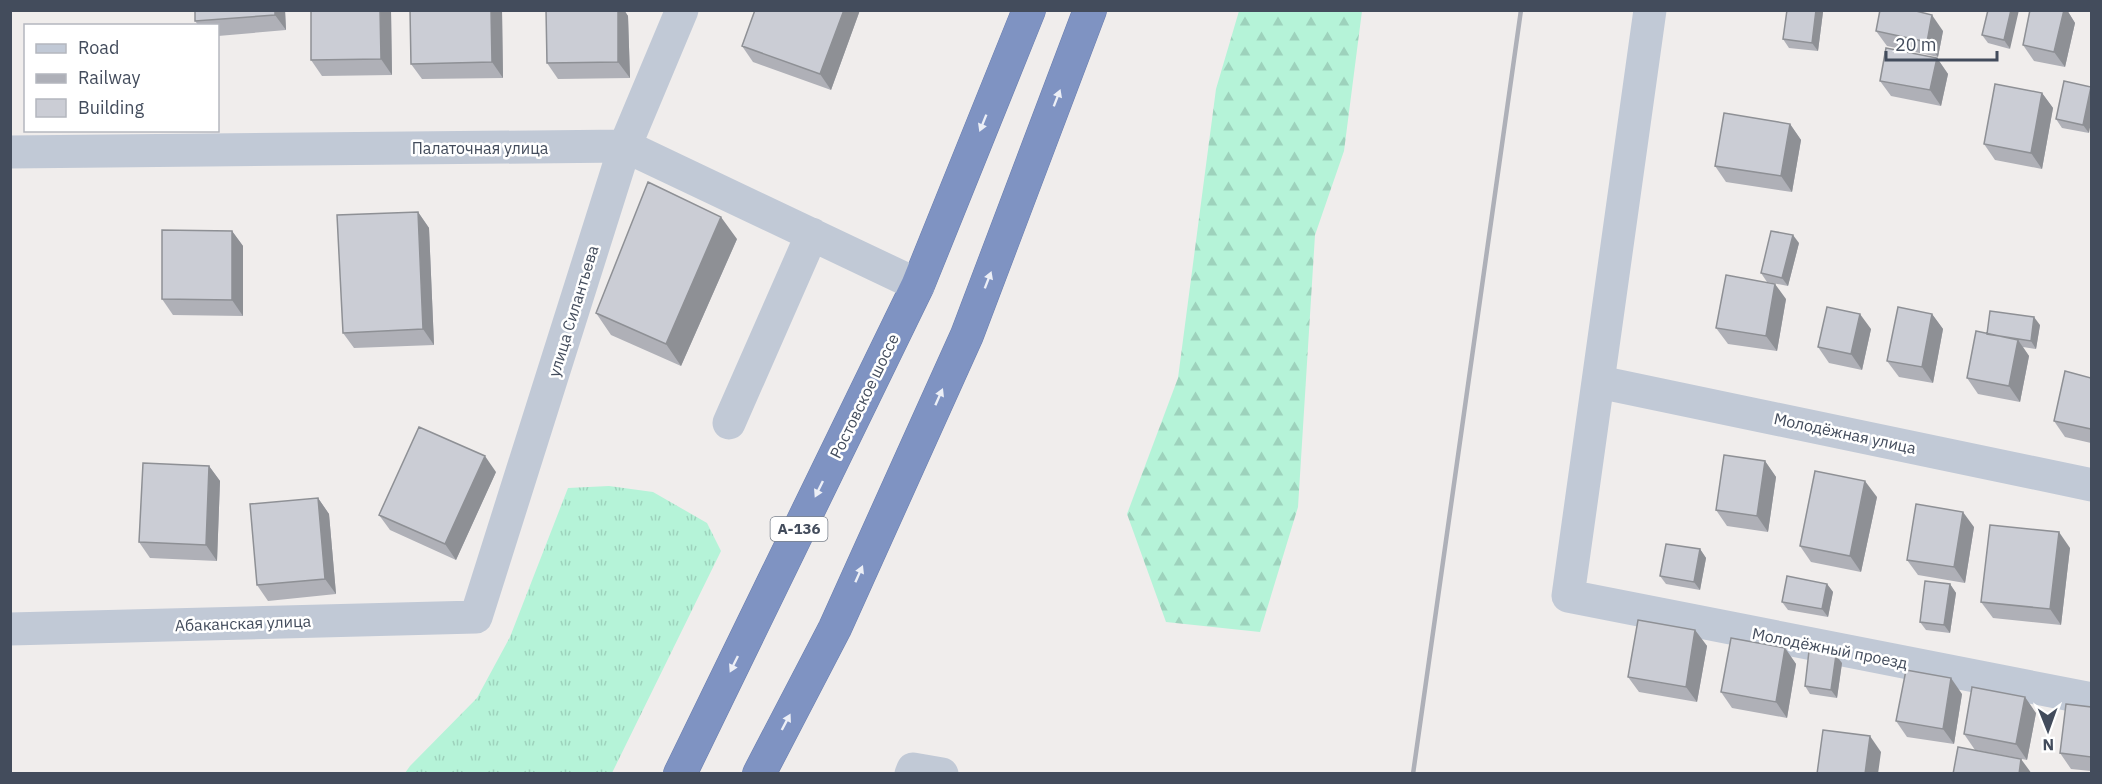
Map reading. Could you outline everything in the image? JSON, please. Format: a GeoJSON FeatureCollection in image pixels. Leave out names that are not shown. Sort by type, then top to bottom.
{"type":"FeatureCollection","features":[{"type":"Feature","properties":{"kind":"highway","name":"Ростовское шоссе"},"geometry":{"type":"LineString","coordinates":[[680,774],[918,285],[1029,10]]}},
{"type":"Feature","properties":{"kind":"highway"},"geometry":{"type":"LineString","coordinates":[[759,774],[835,628],[967,335],[1090,10]]}},
{"type":"Feature","properties":{"kind":"street","name":"улица Силантьева"},"geometry":{"type":"LineString","coordinates":[[476,617],[625,146],[682,10]]}},
{"type":"Feature","properties":{"kind":"street"},"geometry":{"type":"LineString","coordinates":[[1599,382],[1650,10]]}},
{"type":"Feature","properties":{"kind":"street","name":"Палаточная улица"},"geometry":{"type":"LineString","coordinates":[[10,152],[625,146],[918,285]]}},
{"type":"Feature","properties":{"kind":"street"},"geometry":{"type":"LineString","coordinates":[[729,423],[812,234]]}},
{"type":"Feature","properties":{"kind":"street","name":"Молодёжная улица"},"geometry":{"type":"LineString","coordinates":[[1599,382],[2091,485]]}},
{"type":"Feature","properties":{"kind":"street","name":"Молодёжный проезд"},"geometry":{"type":"LineString","coordinates":[[1599,382],[1568,596],[2091,699]]}},
{"type":"Feature","properties":{"kind":"street","name":"Абаканская улица"},"geometry":{"type":"LineString","coordinates":[[10,629],[476,617]]}},
{"type":"Feature","properties":{"kind":"street"},"geometry":{"type":"LineString","coordinates":[[911,774],[913,769],[942,774]]}},
{"type":"Feature","properties":{"kind":"green space"},"geometry":{"type":"Polygon","coordinates":[[[1239,11],[1362,11],[1344,151],[1315,235],[1298,507],[1260,632],[1166,622],[1127,514],[1178,378],[1216,89],[1239,11]]]}},
{"type":"Feature","properties":{"kind":"green space"},"geometry":{"type":"Polygon","coordinates":[[[609,486],[653,492],[707,523],[721,551],[612,773],[405,773],[477,698],[510,637],[568,488],[609,486]]]}},
{"type":"Feature","properties":{"kind":"building"},"geometry":{"type":"Polygon","coordinates":[[[195,10],[275,10],[275,15],[195,21],[195,10]]]}},
{"type":"Feature","properties":{"kind":"building"},"geometry":{"type":"Polygon","coordinates":[[[311,10],[380,10],[381,59],[311,60],[311,10]]]}},
{"type":"Feature","properties":{"kind":"building"},"geometry":{"type":"Polygon","coordinates":[[[410,10],[491,10],[492,62],[411,64],[410,10]]]}},
{"type":"Feature","properties":{"kind":"building"},"geometry":{"type":"Polygon","coordinates":[[[546,10],[618,10],[618,62],[547,63],[546,10]]]}},
{"type":"Feature","properties":{"kind":"building"},"geometry":{"type":"Polygon","coordinates":[[[755,10],[844,10],[820,74],[742,46],[755,10]]]}},
{"type":"Feature","properties":{"kind":"building"},"geometry":{"type":"Polygon","coordinates":[[[1787,10],[1816,10],[1812,43],[1783,39],[1787,10]]]}},
{"type":"Feature","properties":{"kind":"building"},"geometry":{"type":"Polygon","coordinates":[[[1880,10],[1912,10],[1932,15],[1927,42],[1876,31],[1880,10]]]}},
{"type":"Feature","properties":{"kind":"building"},"geometry":{"type":"Polygon","coordinates":[[[1988,10],[2011,10],[2004,40],[1982,35],[1988,10]]]}},
{"type":"Feature","properties":{"kind":"building"},"geometry":{"type":"Polygon","coordinates":[[[2030,10],[2064,10],[2054,52],[2023,45],[2030,10]]]}},
{"type":"Feature","properties":{"kind":"building"},"geometry":{"type":"Polygon","coordinates":[[[1886,48],[1937,58],[1930,90],[1880,81],[1886,48]]]}},
{"type":"Feature","properties":{"kind":"building"},"geometry":{"type":"Polygon","coordinates":[[[2064,81],[2091,87],[2083,125],[2056,119],[2064,81]]]}},
{"type":"Feature","properties":{"kind":"building"},"geometry":{"type":"Polygon","coordinates":[[[1995,84],[2042,93],[2031,153],[1984,144],[1995,84]]]}},
{"type":"Feature","properties":{"kind":"building"},"geometry":{"type":"Polygon","coordinates":[[[1724,113],[1790,124],[1781,176],[1715,166],[1724,113]]]}},
{"type":"Feature","properties":{"kind":"building"},"geometry":{"type":"Polygon","coordinates":[[[648,182],[721,217],[666,344],[596,313],[648,182]]]}},
{"type":"Feature","properties":{"kind":"building"},"geometry":{"type":"Polygon","coordinates":[[[418,212],[423,329],[343,333],[337,215],[418,212]]]}},
{"type":"Feature","properties":{"kind":"building"},"geometry":{"type":"Polygon","coordinates":[[[162,230],[232,231],[232,300],[162,299],[162,230]]]}},
{"type":"Feature","properties":{"kind":"building"},"geometry":{"type":"Polygon","coordinates":[[[1771,231],[1793,235],[1782,278],[1761,273],[1771,231]]]}},
{"type":"Feature","properties":{"kind":"building"},"geometry":{"type":"Polygon","coordinates":[[[1726,275],[1775,284],[1766,336],[1716,328],[1726,275]]]}},
{"type":"Feature","properties":{"kind":"building"},"geometry":{"type":"Polygon","coordinates":[[[1827,307],[1860,314],[1851,354],[1818,347],[1827,307]]]}},
{"type":"Feature","properties":{"kind":"building"},"geometry":{"type":"Polygon","coordinates":[[[1898,307],[1932,314],[1922,367],[1887,361],[1898,307]]]}},
{"type":"Feature","properties":{"kind":"building"},"geometry":{"type":"Polygon","coordinates":[[[1990,311],[2034,317],[2031,341],[1987,334],[1990,311]]]}},
{"type":"Feature","properties":{"kind":"building"},"geometry":{"type":"Polygon","coordinates":[[[1976,331],[2018,340],[2009,386],[1967,378],[1976,331]]]}},
{"type":"Feature","properties":{"kind":"building"},"geometry":{"type":"Polygon","coordinates":[[[2065,371],[2091,378],[2091,429],[2054,421],[2065,371]]]}},
{"type":"Feature","properties":{"kind":"building"},"geometry":{"type":"Polygon","coordinates":[[[419,427],[485,456],[445,544],[379,515],[419,427]]]}},
{"type":"Feature","properties":{"kind":"building"},"geometry":{"type":"Polygon","coordinates":[[[1724,455],[1765,461],[1757,516],[1716,510],[1724,455]]]}},
{"type":"Feature","properties":{"kind":"building"},"geometry":{"type":"Polygon","coordinates":[[[143,463],[209,466],[206,545],[139,542],[143,463]]]}},
{"type":"Feature","properties":{"kind":"building"},"geometry":{"type":"Polygon","coordinates":[[[1815,471],[1865,481],[1850,556],[1800,546],[1815,471]]]}},
{"type":"Feature","properties":{"kind":"building"},"geometry":{"type":"Polygon","coordinates":[[[318,498],[325,579],[257,585],[250,504],[318,498]]]}},
{"type":"Feature","properties":{"kind":"building"},"geometry":{"type":"Polygon","coordinates":[[[1916,504],[1963,512],[1954,567],[1907,560],[1916,504]]]}},
{"type":"Feature","properties":{"kind":"building"},"geometry":{"type":"Polygon","coordinates":[[[1990,525],[2059,532],[2050,609],[1981,602],[1990,525]]]}},
{"type":"Feature","properties":{"kind":"building"},"geometry":{"type":"Polygon","coordinates":[[[1666,544],[1700,549],[1694,582],[1660,576],[1666,544]]]}},
{"type":"Feature","properties":{"kind":"building"},"geometry":{"type":"Polygon","coordinates":[[[1787,576],[1827,584],[1822,609],[1782,602],[1787,576]]]}},
{"type":"Feature","properties":{"kind":"building"},"geometry":{"type":"Polygon","coordinates":[[[1925,581],[1950,584],[1944,625],[1920,622],[1925,581]]]}},
{"type":"Feature","properties":{"kind":"building"},"geometry":{"type":"Polygon","coordinates":[[[1638,620],[1695,630],[1686,687],[1628,677],[1638,620]]]}},
{"type":"Feature","properties":{"kind":"building"},"geometry":{"type":"Polygon","coordinates":[[[1731,638],[1785,648],[1776,702],[1721,692],[1731,638]]]}},
{"type":"Feature","properties":{"kind":"building"},"geometry":{"type":"Polygon","coordinates":[[[1809,651],[1836,655],[1831,690],[1805,686],[1809,651]]]}},
{"type":"Feature","properties":{"kind":"building"},"geometry":{"type":"Polygon","coordinates":[[[1906,670],[1951,678],[1943,729],[1896,721],[1906,670]]]}},
{"type":"Feature","properties":{"kind":"building"},"geometry":{"type":"Polygon","coordinates":[[[1972,687],[2025,697],[2016,744],[1964,734],[1972,687]]]}},
{"type":"Feature","properties":{"kind":"building"},"geometry":{"type":"Polygon","coordinates":[[[2066,704],[2091,707],[2091,757],[2060,753],[2066,704]]]}},
{"type":"Feature","properties":{"kind":"building"},"geometry":{"type":"Polygon","coordinates":[[[1823,730],[1870,736],[1865,774],[1817,774],[1823,730]]]}},
{"type":"Feature","properties":{"kind":"building"},"geometry":{"type":"Polygon","coordinates":[[[1958,747],[2021,759],[2019,774],[1953,774],[1958,747]]]}},
{"type":"Feature","properties":{"kind":"railway"},"geometry":{"type":"LineString","coordinates":[[1413,774],[1521,10]]}}]}
